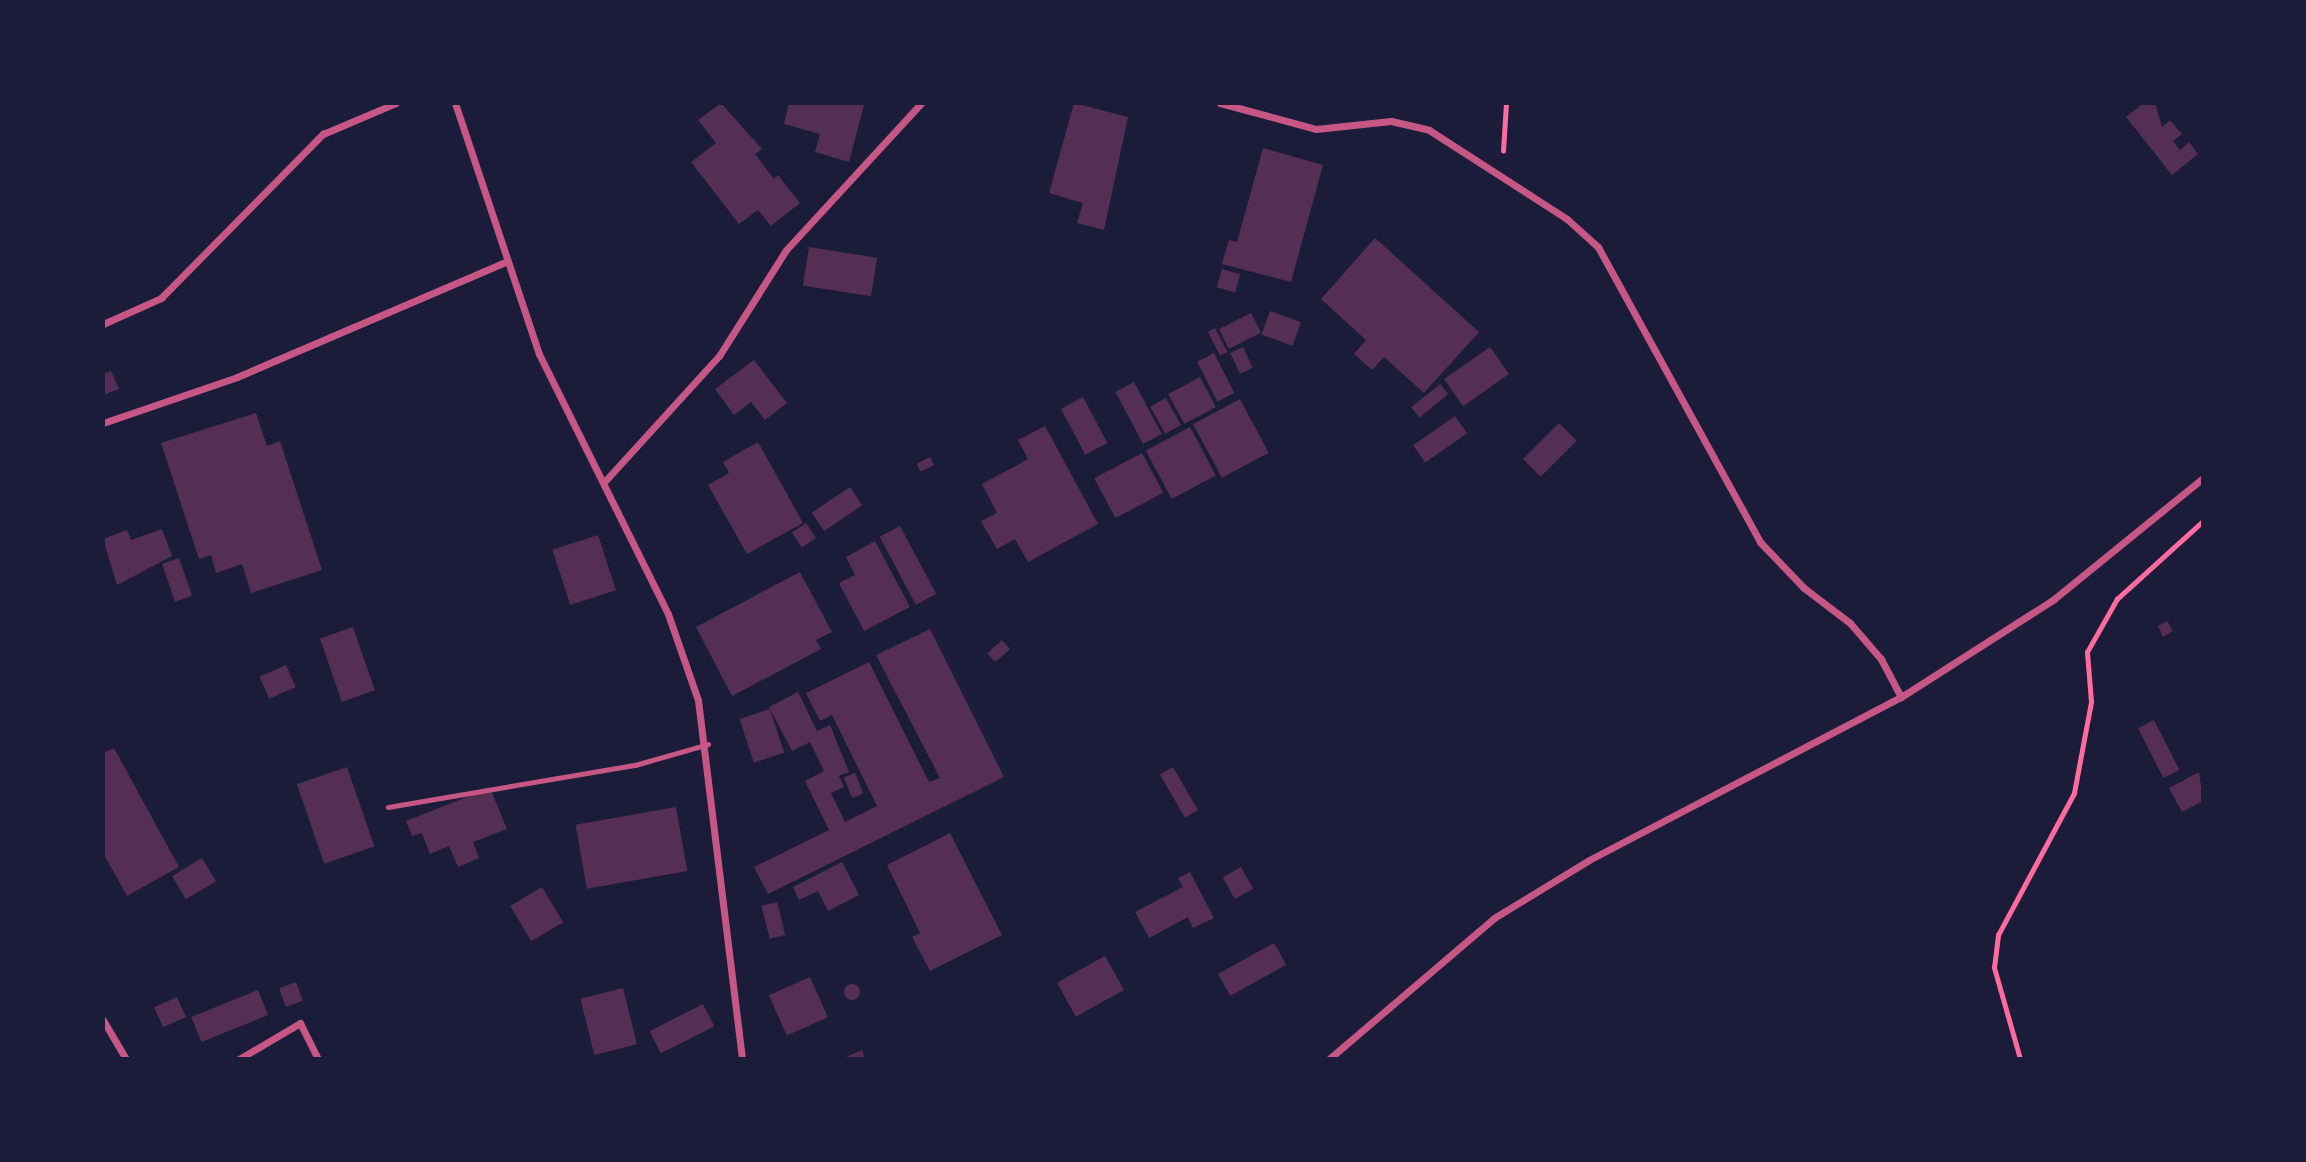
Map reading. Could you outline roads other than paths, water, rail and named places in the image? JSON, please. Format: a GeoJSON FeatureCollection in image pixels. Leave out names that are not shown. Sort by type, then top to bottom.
{"type":"FeatureCollection","features":[{"type":"Feature","properties":{"kind":"street"},"geometry":{"type":"LineString","coordinates":[[103,324],[161,298],[323,134],[396,103]]}},
{"type":"Feature","properties":{"kind":"street"},"geometry":{"type":"LineString","coordinates":[[455,103],[505,262],[539,354],[606,481],[668,614],[708,744],[742,1059]]}},
{"type":"Feature","properties":{"kind":"street"},"geometry":{"type":"LineString","coordinates":[[606,481],[719,356],[786,250],[921,103]]}},
{"type":"Feature","properties":{"kind":"street"},"geometry":{"type":"LineString","coordinates":[[1220,103],[1317,129],[1404,124],[1429,130],[1502,172],[1598,247],[1760,542],[1804,588],[1850,623],[1881,659],[1901,697]]}},
{"type":"Feature","properties":{"kind":"street"},"geometry":{"type":"LineString","coordinates":[[103,423],[237,377],[505,262]]}},
{"type":"Feature","properties":{"kind":"street"},"geometry":{"type":"LineString","coordinates":[[1329,1059],[1494,918],[1589,860],[1901,697],[2054,599],[2203,478]]}},
{"type":"Feature","properties":{"kind":"street"},"geometry":{"type":"LineString","coordinates":[[103,1020],[126,1059]]}},
{"type":"Feature","properties":{"kind":"street"},"geometry":{"type":"LineString","coordinates":[[239,1059],[300,1023],[318,1059]]}},
{"type":"Feature","properties":{"kind":"lane"},"geometry":{"type":"LineString","coordinates":[[388,807],[635,765],[708,744]]}}]}
